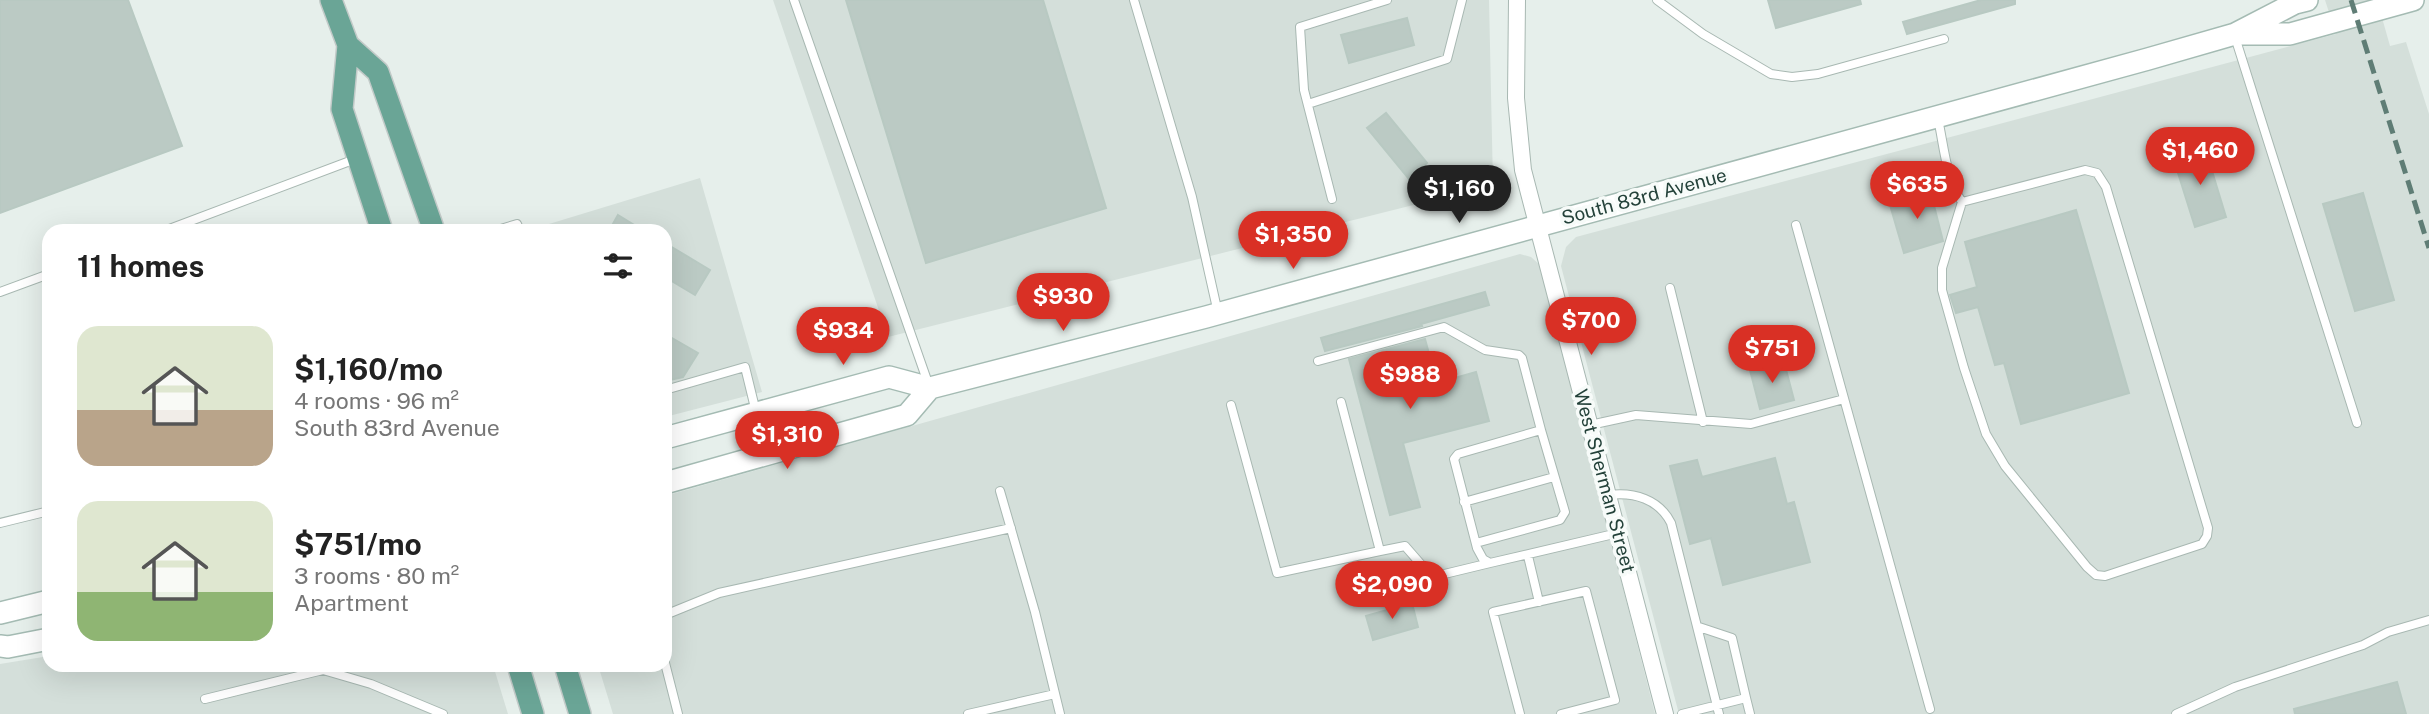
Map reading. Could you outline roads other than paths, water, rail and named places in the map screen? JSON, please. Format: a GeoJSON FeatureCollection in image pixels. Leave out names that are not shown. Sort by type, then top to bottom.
{"type":"FeatureCollection","features":[{"type":"Feature","properties":{"kind":"main road"},"geometry":{"type":"LineString","coordinates":[[331,0],[348,45],[342,109],[380,224]]}},
{"type":"Feature","properties":{"kind":"main road","name":"South 83rd Avenue"},"geometry":{"type":"LineString","coordinates":[[672,436],[889,377],[930,388],[1218,313],[2235,34],[2295,3],[2307,0]]}},
{"type":"Feature","properties":{"kind":"main road","name":"South 83rd Avenue"},"geometry":{"type":"LineString","coordinates":[[2235,34],[2290,34],[2413,0]]}},
{"type":"Feature","properties":{"kind":"main road"},"geometry":{"type":"LineString","coordinates":[[348,45],[378,72],[432,224]]}},
{"type":"Feature","properties":{"kind":"main road"},"geometry":{"type":"LineString","coordinates":[[672,481],[907,415],[930,388]]}},
{"type":"Feature","properties":{"kind":"main road"},"geometry":{"type":"LineString","coordinates":[[0,613],[42,603]]}},
{"type":"Feature","properties":{"kind":"main road"},"geometry":{"type":"LineString","coordinates":[[0,646],[42,640]]}},
{"type":"Feature","properties":{"kind":"main road"},"geometry":{"type":"LineString","coordinates":[[520,672],[533,714]]}},
{"type":"Feature","properties":{"kind":"main road"},"geometry":{"type":"LineString","coordinates":[[567,672],[580,714]]}},
{"type":"Feature","properties":{"kind":"street","name":"West Sherman Street"},"geometry":{"type":"LineString","coordinates":[[1517,0],[1517,99],[1523,170],[1665,714]]}},
{"type":"Feature","properties":{"kind":"lane"},"geometry":{"type":"LineString","coordinates":[[794,0],[901,312],[930,388]]}},
{"type":"Feature","properties":{"kind":"lane"},"geometry":{"type":"LineString","coordinates":[[1134,0],[1192,197],[1218,313]]}},
{"type":"Feature","properties":{"kind":"lane"},"geometry":{"type":"LineString","coordinates":[[1332,199],[1304,90],[1300,27],[1387,0]]}},
{"type":"Feature","properties":{"kind":"lane"},"geometry":{"type":"LineString","coordinates":[[1308,104],[1447,59],[1462,0]]}},
{"type":"Feature","properties":{"kind":"lane"},"geometry":{"type":"LineString","coordinates":[[1657,0],[1703,34],[1771,74],[1792,77],[1818,74],[1944,39]]}},
{"type":"Feature","properties":{"kind":"lane"},"geometry":{"type":"LineString","coordinates":[[2235,34],[2357,423]]}},
{"type":"Feature","properties":{"kind":"lane"},"geometry":{"type":"LineString","coordinates":[[1938,116],[1951,178],[1962,202],[1942,268],[1942,290],[1986,434],[2005,466],[2096,575],[2105,576],[2202,544],[2208,528],[2106,187],[2097,173],[2085,170],[1962,202]]}},
{"type":"Feature","properties":{"kind":"lane"},"geometry":{"type":"LineString","coordinates":[[183,224],[358,158]]}},
{"type":"Feature","properties":{"kind":"lane"},"geometry":{"type":"LineString","coordinates":[[1796,225],[1930,709]]}},
{"type":"Feature","properties":{"kind":"lane"},"geometry":{"type":"LineString","coordinates":[[0,292],[42,277]]}},
{"type":"Feature","properties":{"kind":"lane"},"geometry":{"type":"LineString","coordinates":[[1670,288],[1703,422]]}},
{"type":"Feature","properties":{"kind":"lane"},"geometry":{"type":"LineString","coordinates":[[1318,361],[1444,327],[1485,350],[1516,354],[1522,358],[1565,512],[1564,517],[1476,543]]}},
{"type":"Feature","properties":{"kind":"lane"},"geometry":{"type":"LineString","coordinates":[[672,388],[745,367],[756,413]]}},
{"type":"Feature","properties":{"kind":"lane"},"geometry":{"type":"LineString","coordinates":[[1590,425],[1636,415],[1751,424],[1844,399]]}},
{"type":"Feature","properties":{"kind":"lane"},"geometry":{"type":"LineString","coordinates":[[1340,402],[1380,551]]}},
{"type":"Feature","properties":{"kind":"lane"},"geometry":{"type":"LineString","coordinates":[[1231,405],[1277,573],[1405,546],[1432,577],[1618,533]]}},
{"type":"Feature","properties":{"kind":"lane"},"geometry":{"type":"LineString","coordinates":[[1490,563],[1483,559],[1476,543],[1454,462],[1455,457],[1541,430]]}},
{"type":"Feature","properties":{"kind":"lane"},"geometry":{"type":"LineString","coordinates":[[1464,502],[1554,477]]}},
{"type":"Feature","properties":{"kind":"lane"},"geometry":{"type":"LineString","coordinates":[[1000,491],[1060,714]]}},
{"type":"Feature","properties":{"kind":"lane"},"geometry":{"type":"LineString","coordinates":[[1609,495],[1631,494],[1656,504],[1666,513],[1699,627],[1718,710]]}},
{"type":"Feature","properties":{"kind":"lane"},"geometry":{"type":"LineString","coordinates":[[0,523],[42,513]]}},
{"type":"Feature","properties":{"kind":"lane"},"geometry":{"type":"LineString","coordinates":[[672,612],[719,593],[1011,528]]}},
{"type":"Feature","properties":{"kind":"lane"},"geometry":{"type":"LineString","coordinates":[[1528,556],[1539,602]]}},
{"type":"Feature","properties":{"kind":"lane"},"geometry":{"type":"LineString","coordinates":[[1520,714],[1493,612],[1586,591],[1615,700],[1561,714]]}},
{"type":"Feature","properties":{"kind":"lane"},"geometry":{"type":"LineString","coordinates":[[2176,714],[2235,687],[2429,620]]}},
{"type":"Feature","properties":{"kind":"lane"},"geometry":{"type":"LineString","coordinates":[[1699,627],[1732,638],[1750,714]]}},
{"type":"Feature","properties":{"kind":"lane"},"geometry":{"type":"LineString","coordinates":[[205,698],[315,672]]}},
{"type":"Feature","properties":{"kind":"lane"},"geometry":{"type":"LineString","coordinates":[[330,672],[371,684],[443,714]]}},
{"type":"Feature","properties":{"kind":"lane"},"geometry":{"type":"LineString","coordinates":[[667,672],[678,714]]}},
{"type":"Feature","properties":{"kind":"lane"},"geometry":{"type":"LineString","coordinates":[[968,714],[1055,694]]}},
{"type":"Feature","properties":{"kind":"lane"},"geometry":{"type":"LineString","coordinates":[[1682,714],[1718,710],[1746,698]]}},
{"type":"Feature","properties":{"kind":"railway"},"geometry":{"type":"LineString","coordinates":[[2351,0],[2429,248]]}}]}
